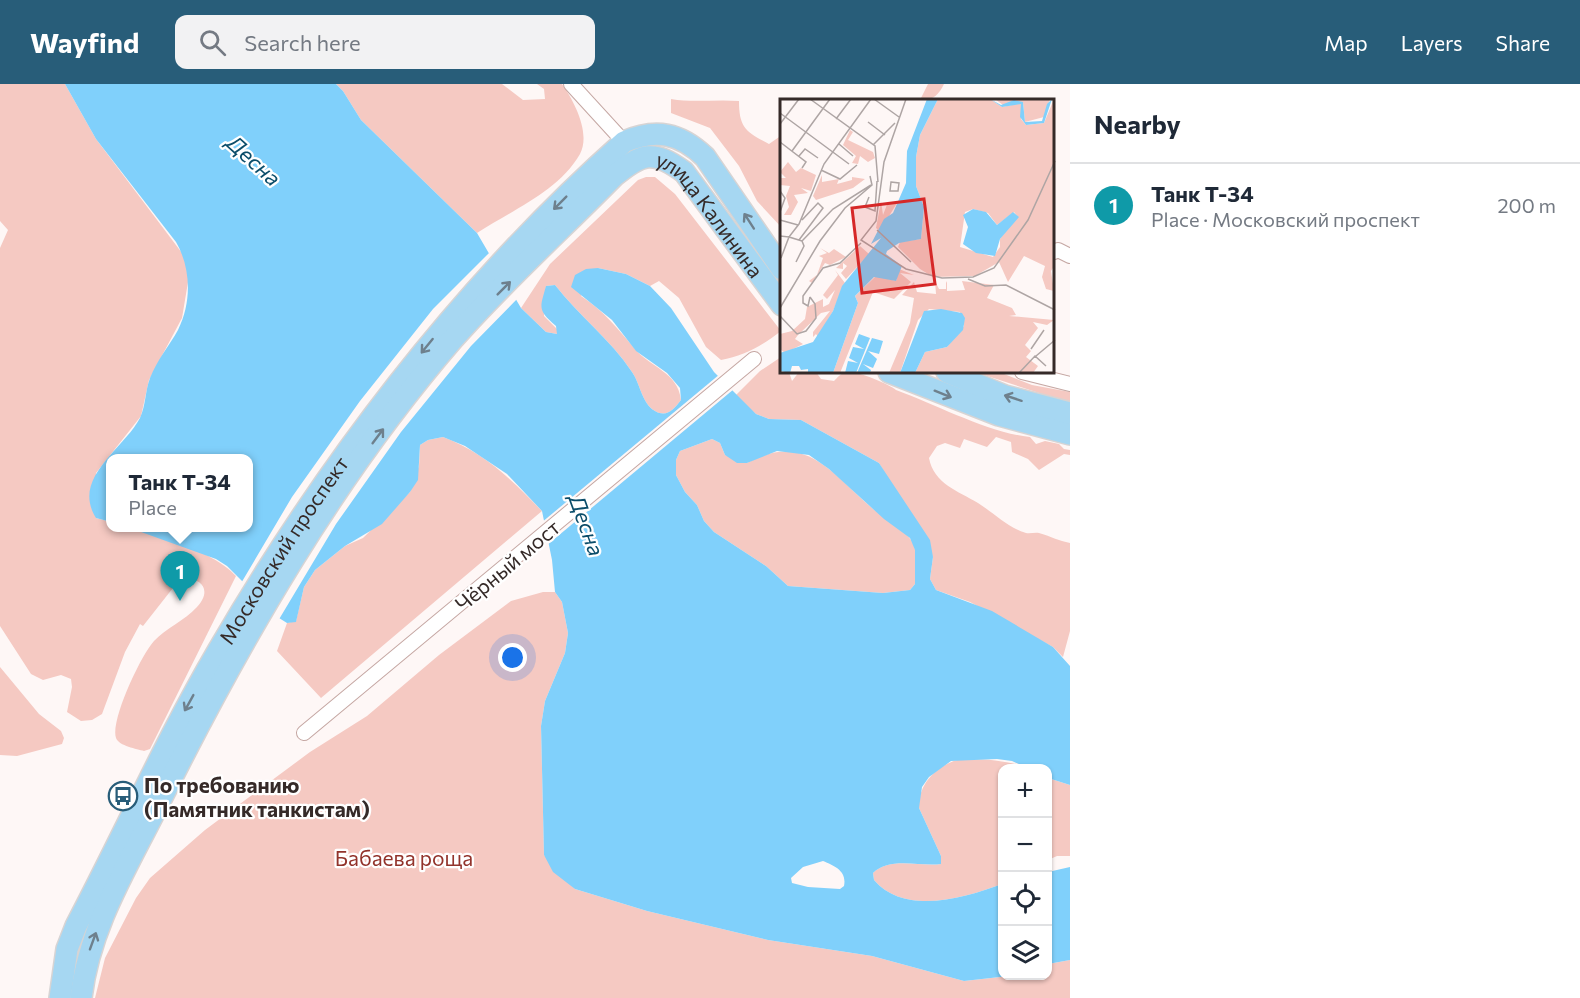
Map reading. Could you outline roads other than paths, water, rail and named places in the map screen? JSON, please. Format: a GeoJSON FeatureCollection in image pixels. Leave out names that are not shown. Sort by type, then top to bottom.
{"type":"FeatureCollection","features":[{"type":"Feature","properties":{"kind":"main road","name":"улица Калинина"},"geometry":{"type":"LineString","coordinates":[[614,168],[624,142],[650,134],[672,136],[691,143],[729,189],[780,266]]}},
{"type":"Feature","properties":{"kind":"main road","name":"улица Калинина"},"geometry":{"type":"LineString","coordinates":[[614,168],[637,158],[656,156],[684,172],[780,302]]}},
{"type":"Feature","properties":{"kind":"main road","name":"Московский проспект"},"geometry":{"type":"LineString","coordinates":[[60,998],[67,949],[76,926],[225,656],[316,522],[417,384],[455,338],[614,168]]}},
{"type":"Feature","properties":{"kind":"main road"},"geometry":{"type":"LineString","coordinates":[[894,374],[999,416],[1070,434]]}},
{"type":"Feature","properties":{"kind":"main road"},"geometry":{"type":"LineString","coordinates":[[952,374],[1005,396],[1070,412]]}},
{"type":"Feature","properties":{"kind":"main road","name":"Московский проспект"},"geometry":{"type":"LineString","coordinates":[[81,998],[89,952],[107,905],[225,656]]}},
{"type":"Feature","properties":{"kind":"street"},"geometry":{"type":"LineString","coordinates":[[571,84],[624,142]]}},
{"type":"Feature","properties":{"kind":"street"},"geometry":{"type":"LineString","coordinates":[[1055,251],[1058,250],[1070,256]]}},
{"type":"Feature","properties":{"kind":"street","name":"Чёрный мост"},"geometry":{"type":"LineString","coordinates":[[304,733],[751,361]]}},
{"type":"Feature","properties":{"kind":"street"},"geometry":{"type":"LineString","coordinates":[[1030,374],[1070,384]]}},
{"type":"Feature","properties":{"kind":"water","name":"Десна"},"geometry":{"type":"Polygon","coordinates":[[[65,84],[336,84],[361,120],[477,233],[521,308],[546,332],[557,334],[556,326],[542,308],[546,286],[555,285],[623,360],[635,377],[647,404],[655,411],[663,414],[673,409],[681,400],[680,388],[667,373],[636,351],[612,320],[571,287],[575,275],[586,269],[598,268],[626,274],[650,286],[671,308],[714,372],[756,414],[769,419],[801,420],[879,463],[930,540],[933,557],[930,579],[936,590],[992,611],[1053,647],[1070,666],[1070,785],[1052,779],[1052,764],[1019,764],[997,759],[951,761],[929,777],[922,787],[919,808],[941,856],[941,864],[896,863],[873,873],[874,880],[887,891],[902,898],[918,901],[953,898],[998,885],[998,977],[964,981],[872,956],[768,940],[647,911],[575,889],[553,872],[544,855],[541,726],[545,701],[565,653],[568,633],[562,602],[555,592],[552,560],[542,511],[507,474],[465,446],[443,437],[428,440],[420,445],[418,480],[410,492],[382,524],[345,546],[315,570],[304,587],[296,622],[287,623],[279,618],[227,566],[216,559],[141,532],[253,532],[253,454],[111,454],[140,418],[150,378],[183,319],[188,285],[181,252],[176,242],[96,139],[65,84]],[[712,439],[680,451],[676,460],[676,475],[685,492],[697,505],[704,521],[714,532],[766,566],[788,586],[883,593],[910,590],[915,584],[915,550],[910,538],[884,519],[829,469],[809,455],[777,451],[747,463],[737,463],[725,455],[720,443],[712,439]],[[823,861],[803,867],[791,878],[792,883],[808,887],[840,889],[844,886],[842,873],[836,867],[823,861]]]}},
{"type":"Feature","properties":{"kind":"water"},"geometry":{"type":"Polygon","coordinates":[[[106,460],[106,521],[96,518],[90,504],[90,490],[94,477],[106,460]]]}},
{"type":"Feature","properties":{"kind":"water"},"geometry":{"type":"Polygon","coordinates":[[[1070,867],[1070,960],[1052,963],[1052,872],[1070,867]]]}},
{"type":"Feature","properties":{"kind":"place","name":"Танк Т-34"},"geometry":{"type":"Point","coordinates":[180,601]}},
{"type":"Feature","properties":{"kind":"place","name":"По требованию (Памятник танкистам)"},"geometry":{"type":"Point","coordinates":[123,796]}},
{"type":"Feature","properties":{"kind":"park label","name":"Бабаева роща"},"geometry":{"type":"Point","coordinates":[404,857]}}]}
